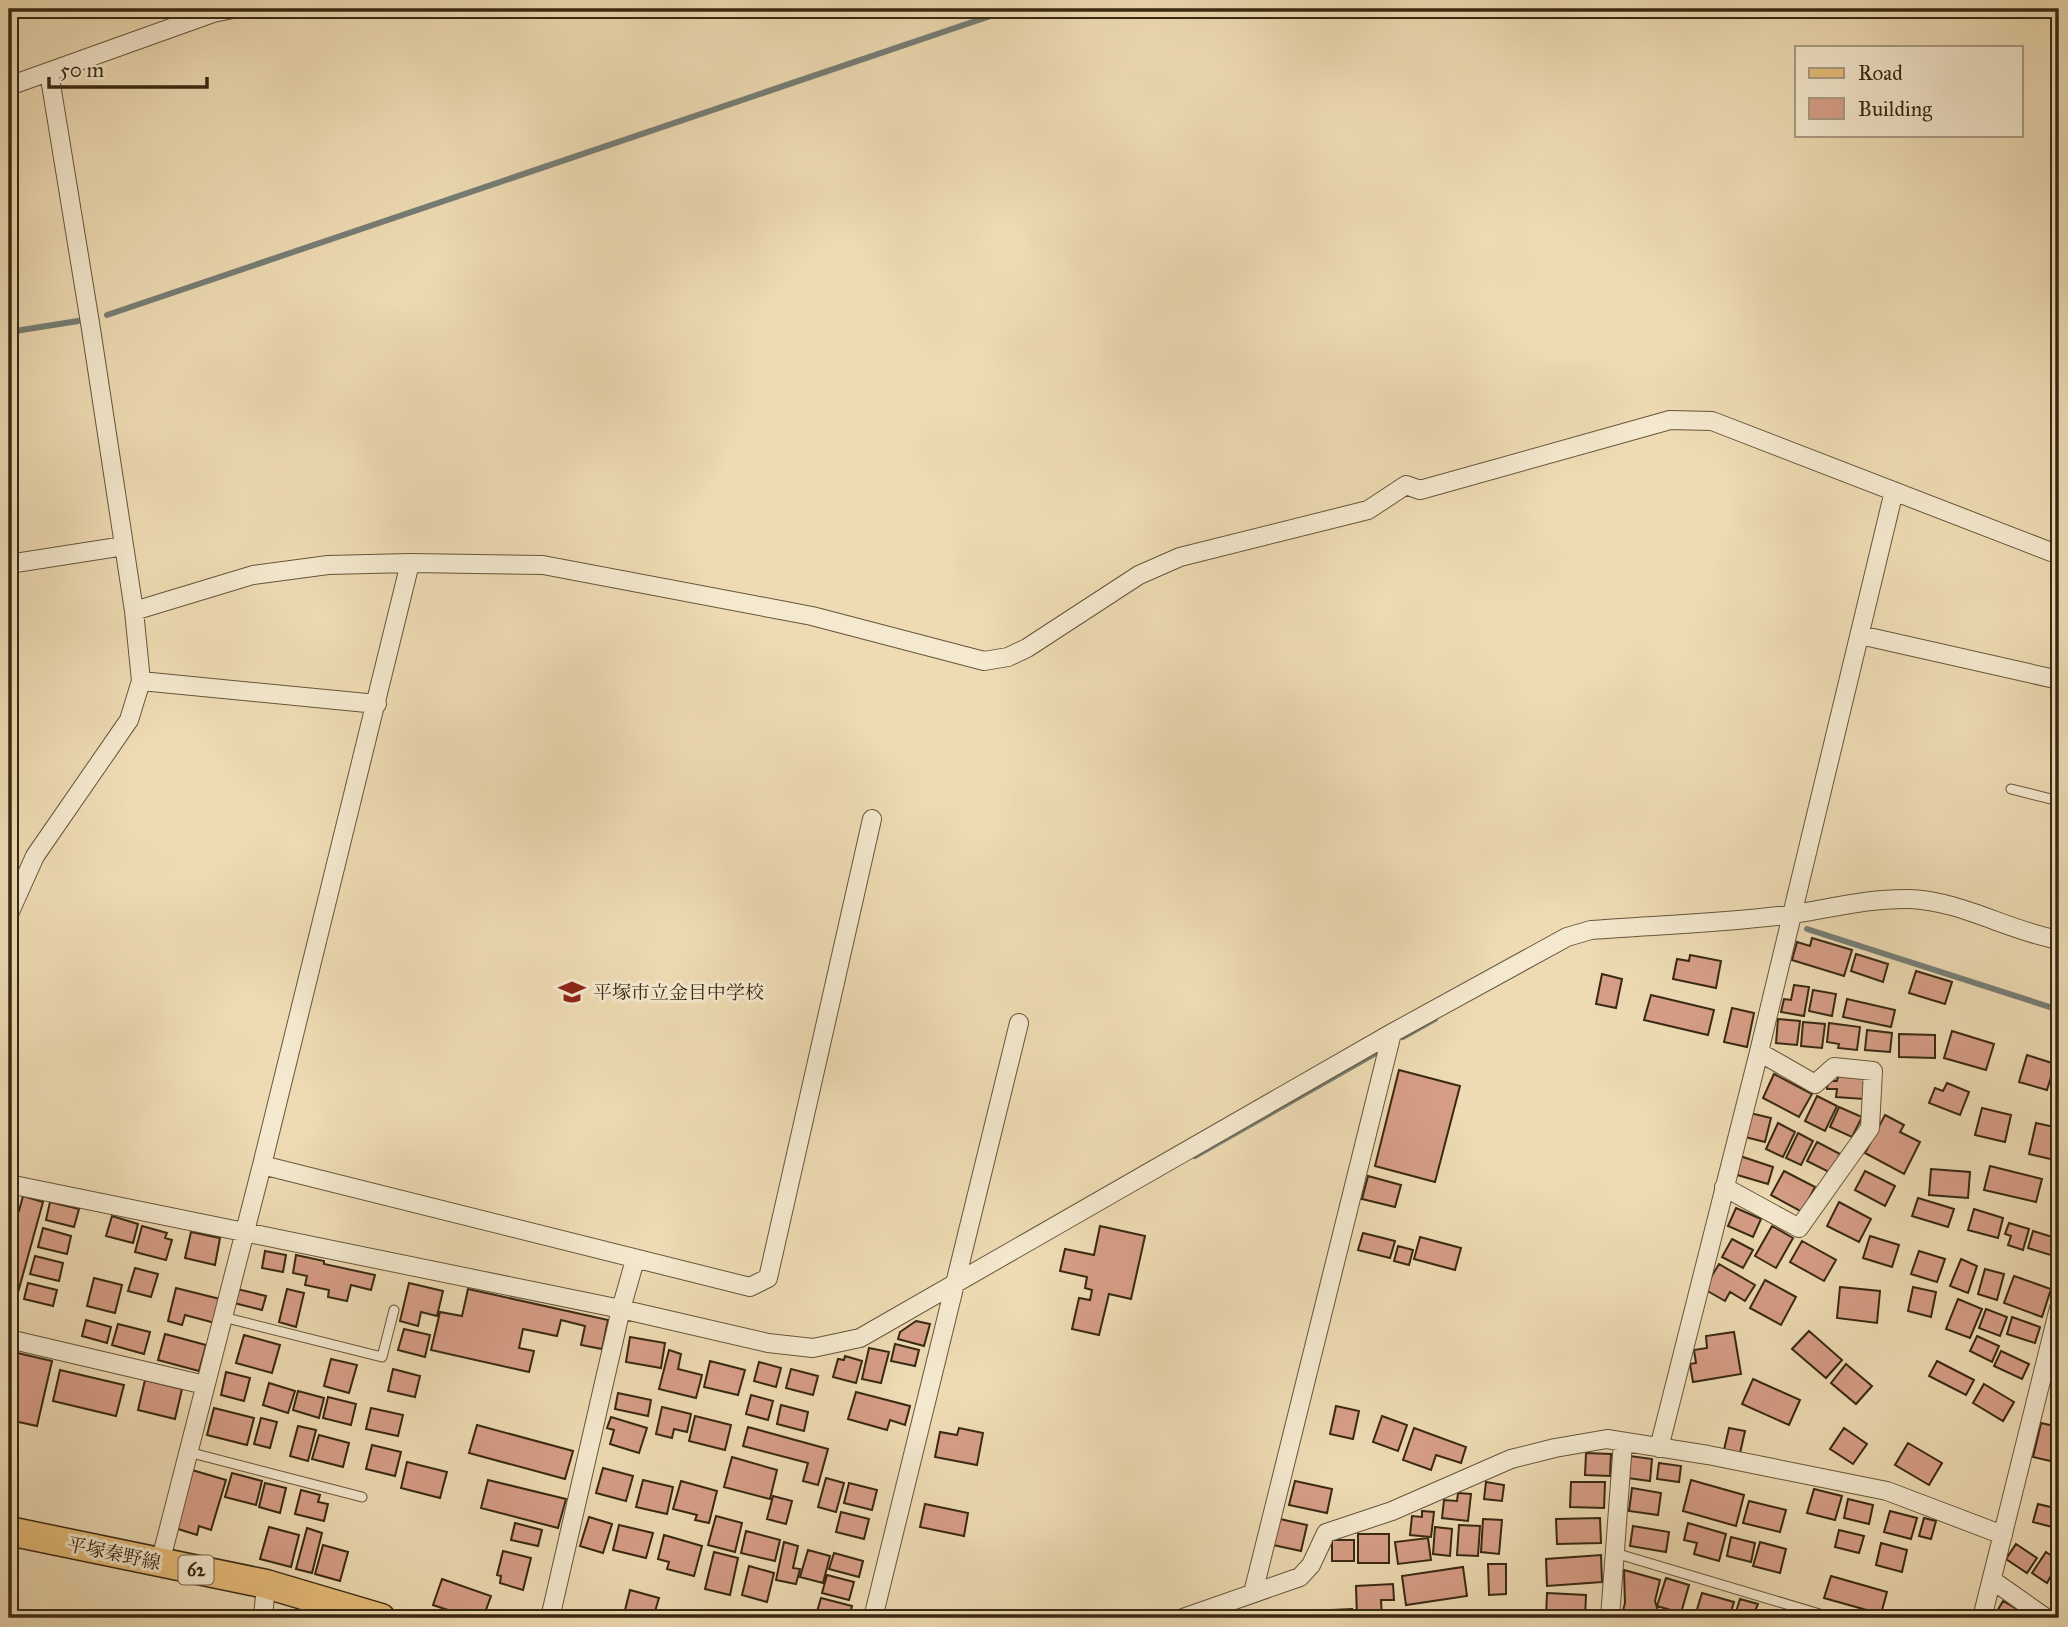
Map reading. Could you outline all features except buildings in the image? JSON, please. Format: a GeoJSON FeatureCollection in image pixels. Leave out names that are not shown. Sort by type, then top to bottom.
{"type":"FeatureCollection","features":[{"type":"Feature","properties":{"kind":"main road","name":"平塚秦野線"},"geometry":{"type":"LineString","coordinates":[[9,1531],[265,1584],[381,1618]]}},
{"type":"Feature","properties":{"kind":"street"},"geometry":{"type":"LineString","coordinates":[[9,86],[213,13],[233,9]]}},
{"type":"Feature","properties":{"kind":"street"},"geometry":{"type":"LineString","coordinates":[[9,914],[35,856],[130,720],[141,681],[134,611],[49,72]]}},
{"type":"Feature","properties":{"kind":"street"},"geometry":{"type":"LineString","coordinates":[[134,611],[253,575],[328,565],[410,562],[543,565],[812,616],[984,661],[1008,657],[1027,648],[1139,575],[1181,557],[1368,510],[1406,485],[1420,490],[1670,420],[1712,421],[2059,555]]}},
{"type":"Feature","properties":{"kind":"street"},"geometry":{"type":"LineString","coordinates":[[1659,1448],[1793,914],[1894,491]]}},
{"type":"Feature","properties":{"kind":"street"},"geometry":{"type":"LineString","coordinates":[[9,564],[124,546]]}},
{"type":"Feature","properties":{"kind":"street"},"geometry":{"type":"LineString","coordinates":[[160,1563],[262,1165],[410,562]]}},
{"type":"Feature","properties":{"kind":"street"},"geometry":{"type":"LineString","coordinates":[[1860,635],[2059,680]]}},
{"type":"Feature","properties":{"kind":"street"},"geometry":{"type":"LineString","coordinates":[[141,681],[377,704]]}},
{"type":"Feature","properties":{"kind":"street"},"geometry":{"type":"LineString","coordinates":[[262,1165],[750,1287],[768,1278],[872,820]]}},
{"type":"Feature","properties":{"kind":"street"},"geometry":{"type":"LineString","coordinates":[[9,1184],[621,1309],[768,1342],[813,1348],[860,1338],[1392,1033],[1567,937],[1591,930],[1793,914],[1839,904],[1911,899],[1945,905],[2042,937],[2059,940]]}},
{"type":"Feature","properties":{"kind":"street"},"geometry":{"type":"LineString","coordinates":[[873,1618],[1019,1023]]}},
{"type":"Feature","properties":{"kind":"street"},"geometry":{"type":"LineString","coordinates":[[1253,1593],[1392,1033]]}},
{"type":"Feature","properties":{"kind":"street"},"geometry":{"type":"LineString","coordinates":[[1724,1187],[1799,1228],[1871,1128],[1873,1071],[1834,1067],[1815,1084],[1759,1052]]}},
{"type":"Feature","properties":{"kind":"street"},"geometry":{"type":"LineString","coordinates":[[550,1618],[621,1309],[635,1259]]}},
{"type":"Feature","properties":{"kind":"street"},"geometry":{"type":"LineString","coordinates":[[1982,1618],[2059,1308]]}},
{"type":"Feature","properties":{"kind":"street"},"geometry":{"type":"LineString","coordinates":[[9,1339],[205,1385]]}},
{"type":"Feature","properties":{"kind":"street"},"geometry":{"type":"LineString","coordinates":[[1183,1618],[1300,1577],[1311,1564],[1326,1533],[1392,1511],[1511,1459],[1607,1439],[1708,1455],[1887,1491],[2003,1535]]}},
{"type":"Feature","properties":{"kind":"street"},"geometry":{"type":"LineString","coordinates":[[1610,1618],[1623,1442]]}},
{"type":"Feature","properties":{"kind":"street"},"geometry":{"type":"LineString","coordinates":[[1992,1580],[2046,1618]]}},
{"type":"Feature","properties":{"kind":"street"},"geometry":{"type":"LineString","coordinates":[[263,1618],[265,1584]]}},
{"type":"Feature","properties":{"kind":"lane"},"geometry":{"type":"LineString","coordinates":[[2011,789],[2059,801]]}},
{"type":"Feature","properties":{"kind":"lane"},"geometry":{"type":"LineString","coordinates":[[223,1317],[382,1357],[394,1310]]}},
{"type":"Feature","properties":{"kind":"lane"},"geometry":{"type":"LineString","coordinates":[[188,1452],[362,1497]]}},
{"type":"Feature","properties":{"kind":"lane"},"geometry":{"type":"LineString","coordinates":[[1615,1553],[1833,1618]]}},
{"type":"Feature","properties":{"kind":"waterway"},"geometry":{"type":"LineString","coordinates":[[107,315],[1011,9]]}},
{"type":"Feature","properties":{"kind":"waterway"},"geometry":{"type":"LineString","coordinates":[[9,332],[78,321]]}},
{"type":"Feature","properties":{"kind":"waterway"},"geometry":{"type":"LineString","coordinates":[[1807,929],[2059,1010]]}},
{"type":"Feature","properties":{"kind":"waterway"},"geometry":{"type":"LineString","coordinates":[[1403,1037],[1435,1019]]}},
{"type":"Feature","properties":{"kind":"waterway"},"geometry":{"type":"LineString","coordinates":[[1195,1156],[1376,1053]]}},
{"type":"Feature","properties":{"kind":"place","name":"平塚市立金目中学校"},"geometry":{"type":"Point","coordinates":[572,992]}}]}
